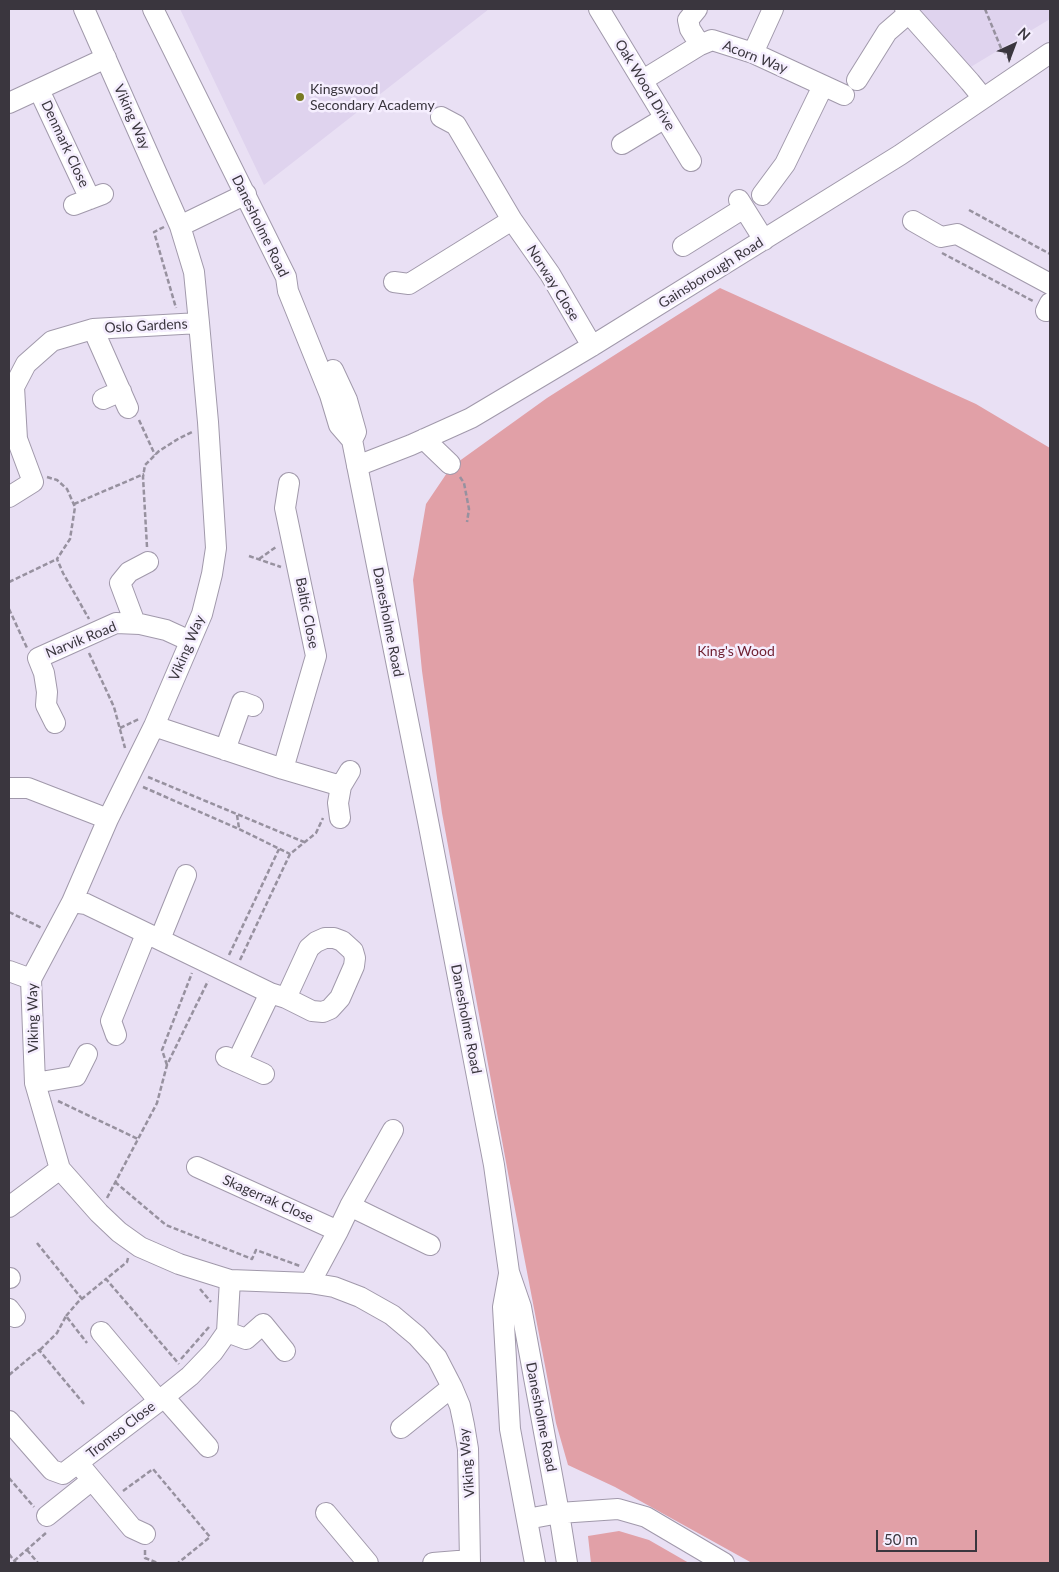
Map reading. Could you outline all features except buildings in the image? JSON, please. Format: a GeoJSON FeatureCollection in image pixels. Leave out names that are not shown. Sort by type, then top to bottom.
{"type":"FeatureCollection","features":[{"type":"Feature","properties":{"kind":"street","name":"Viking Way"},"geometry":{"type":"LineString","coordinates":[[84,9],[179,223],[194,272],[190,323],[208,422],[216,548],[208,594],[202,614],[154,726],[108,819],[72,902],[31,979],[38,1092],[60,1168],[99,1213],[119,1232],[140,1247],[179,1264],[230,1280],[313,1277],[360,1297],[392,1316],[417,1336],[437,1358],[460,1406],[468,1449],[470,1562]]}},
{"type":"Feature","properties":{"kind":"street","name":"Danesholme Road"},"geometry":{"type":"LineString","coordinates":[[153,9],[286,277],[288,291],[330,395],[339,425],[352,440],[428,821],[492,1156],[509,1272],[520,1307],[560,1513],[567,1563]]}},
{"type":"Feature","properties":{"kind":"street"},"geometry":{"type":"LineString","coordinates":[[697,9],[688,20],[690,29],[700,45]]}},
{"type":"Feature","properties":{"kind":"street"},"geometry":{"type":"LineString","coordinates":[[753,53],[773,9]]}},
{"type":"Feature","properties":{"kind":"street","name":"Oak Wood Drive"},"geometry":{"type":"LineString","coordinates":[[604,10],[691,161]]}},
{"type":"Feature","properties":{"kind":"street"},"geometry":{"type":"LineString","coordinates":[[857,80],[887,32],[907,11],[983,98]]}},
{"type":"Feature","properties":{"kind":"street","name":"Acorn Way"},"geometry":{"type":"LineString","coordinates":[[643,80],[700,45],[712,40],[753,53],[844,95]]}},
{"type":"Feature","properties":{"kind":"street","name":"Gainsborough Road"},"geometry":{"type":"LineString","coordinates":[[357,466],[471,418],[592,346],[900,155],[1050,53]]}},
{"type":"Feature","properties":{"kind":"street","name":"Denmark Close"},"geometry":{"type":"LineString","coordinates":[[9,102],[40,90],[106,58]]}},
{"type":"Feature","properties":{"kind":"street"},"geometry":{"type":"LineString","coordinates":[[762,195],[785,164],[823,86]]}},
{"type":"Feature","properties":{"kind":"street","name":"Denmark Close"},"geometry":{"type":"LineString","coordinates":[[40,90],[89,199]]}},
{"type":"Feature","properties":{"kind":"street","name":"Norway Close"},"geometry":{"type":"LineString","coordinates":[[441,117],[456,125],[512,220],[550,274],[592,346]]}},
{"type":"Feature","properties":{"kind":"street"},"geometry":{"type":"LineString","coordinates":[[622,144],[665,118]]}},
{"type":"Feature","properties":{"kind":"street"},"geometry":{"type":"LineString","coordinates":[[179,223],[246,194]]}},
{"type":"Feature","properties":{"kind":"street"},"geometry":{"type":"LineString","coordinates":[[683,246],[742,204],[764,240]]}},
{"type":"Feature","properties":{"kind":"street"},"geometry":{"type":"LineString","coordinates":[[394,282],[409,284],[512,220]]}},
{"type":"Feature","properties":{"kind":"street"},"geometry":{"type":"LineString","coordinates":[[913,221],[940,244],[957,234],[1050,284]]}},
{"type":"Feature","properties":{"kind":"street","name":"Oslo Gardens"},"geometry":{"type":"LineString","coordinates":[[29,471],[17,439],[12,386],[26,364],[52,341],[93,329],[190,323]]}},
{"type":"Feature","properties":{"kind":"street","name":"Oslo Gardens"},"geometry":{"type":"LineString","coordinates":[[93,329],[118,399]]}},
{"type":"Feature","properties":{"kind":"street"},"geometry":{"type":"LineString","coordinates":[[424,439],[450,464]]}},
{"type":"Feature","properties":{"kind":"street"},"geometry":{"type":"LineString","coordinates":[[9,497],[33,482],[29,471]]}},
{"type":"Feature","properties":{"kind":"street","name":"Baltic Close"},"geometry":{"type":"LineString","coordinates":[[283,770],[316,656],[285,508],[289,483]]}},
{"type":"Feature","properties":{"kind":"street"},"geometry":{"type":"LineString","coordinates":[[135,623],[120,583],[128,572],[148,562]]}},
{"type":"Feature","properties":{"kind":"street","name":"Narvik Road"},"geometry":{"type":"LineString","coordinates":[[55,723],[46,705],[47,692],[44,673],[38,658],[116,623],[135,623],[166,630],[190,641]]}},
{"type":"Feature","properties":{"kind":"street"},"geometry":{"type":"LineString","coordinates":[[225,750],[242,702],[253,706]]}},
{"type":"Feature","properties":{"kind":"street"},"geometry":{"type":"LineString","coordinates":[[154,726],[283,770],[342,794]]}},
{"type":"Feature","properties":{"kind":"street"},"geometry":{"type":"LineString","coordinates":[[9,788],[28,788],[108,819]]}},
{"type":"Feature","properties":{"kind":"street"},"geometry":{"type":"LineString","coordinates":[[116,1036],[111,1022],[186,874]]}},
{"type":"Feature","properties":{"kind":"street"},"geometry":{"type":"LineString","coordinates":[[72,902],[86,904],[278,995],[231,1059],[264,1074]]}},
{"type":"Feature","properties":{"kind":"street"},"geometry":{"type":"LineString","coordinates":[[9,971],[31,979]]}},
{"type":"Feature","properties":{"kind":"street"},"geometry":{"type":"LineString","coordinates":[[38,1092],[76,1076],[87,1054]]}},
{"type":"Feature","properties":{"kind":"street"},"geometry":{"type":"LineString","coordinates":[[313,1277],[393,1130]]}},
{"type":"Feature","properties":{"kind":"street"},"geometry":{"type":"LineString","coordinates":[[9,1207],[60,1168]]}},
{"type":"Feature","properties":{"kind":"street","name":"Skagerrak Close"},"geometry":{"type":"LineString","coordinates":[[197,1168],[338,1231]]}},
{"type":"Feature","properties":{"kind":"street"},"geometry":{"type":"LineString","coordinates":[[350,1206],[430,1245]]}},
{"type":"Feature","properties":{"kind":"street","name":"Danesholme Road"},"geometry":{"type":"LineString","coordinates":[[509,1272],[503,1307],[510,1429],[534,1563]]}},
{"type":"Feature","properties":{"kind":"street"},"geometry":{"type":"LineString","coordinates":[[230,1280],[221,1326],[246,1339],[263,1324],[285,1351]]}},
{"type":"Feature","properties":{"kind":"street","name":"Tromso Close"},"geometry":{"type":"LineString","coordinates":[[9,1421],[52,1470],[63,1474],[162,1399],[180,1369],[213,1352],[221,1326]]}},
{"type":"Feature","properties":{"kind":"street"},"geometry":{"type":"LineString","coordinates":[[101,1332],[162,1399]]}},
{"type":"Feature","properties":{"kind":"street"},"geometry":{"type":"LineString","coordinates":[[401,1428],[452,1387]]}},
{"type":"Feature","properties":{"kind":"street","name":"Tromso Close"},"geometry":{"type":"LineString","coordinates":[[162,1399],[208,1446]]}},
{"type":"Feature","properties":{"kind":"street","name":"Tromso Close"},"geometry":{"type":"LineString","coordinates":[[78,1464],[132,1528],[145,1534]]}},
{"type":"Feature","properties":{"kind":"street"},"geometry":{"type":"LineString","coordinates":[[47,1516],[92,1480]]}},
{"type":"Feature","properties":{"kind":"street"},"geometry":{"type":"LineString","coordinates":[[527,1519],[560,1513],[618,1508],[646,1517],[724,1563]]}},
{"type":"Feature","properties":{"kind":"street"},"geometry":{"type":"LineString","coordinates":[[326,1513],[368,1563]]}},
{"type":"Feature","properties":{"kind":"street"},"geometry":{"type":"LineString","coordinates":[[433,1563],[470,1562]]}},
{"type":"Feature","properties":{"kind":"path"},"geometry":{"type":"LineString","coordinates":[[985,9],[1001,48],[1008,57]]}},
{"type":"Feature","properties":{"kind":"path"},"geometry":{"type":"LineString","coordinates":[[969,210],[1050,254]]}},
{"type":"Feature","properties":{"kind":"path"},"geometry":{"type":"LineString","coordinates":[[179,223],[154,232],[190,323]]}},
{"type":"Feature","properties":{"kind":"path"},"geometry":{"type":"LineString","coordinates":[[940,244],[1048,308]]}},
{"type":"Feature","properties":{"kind":"path"},"geometry":{"type":"LineString","coordinates":[[118,399],[135,411],[155,455]]}},
{"type":"Feature","properties":{"kind":"path"},"geometry":{"type":"LineString","coordinates":[[148,562],[145,465],[155,455],[178,439],[198,429]]}},
{"type":"Feature","properties":{"kind":"path"},"geometry":{"type":"LineString","coordinates":[[450,464],[464,483],[469,509],[467,522]]}},
{"type":"Feature","properties":{"kind":"path"},"geometry":{"type":"LineString","coordinates":[[9,582],[57,559],[70,539],[75,507],[67,489],[57,480],[29,471]]}},
{"type":"Feature","properties":{"kind":"path"},"geometry":{"type":"LineString","coordinates":[[74,504],[144,474]]}},
{"type":"Feature","properties":{"kind":"path"},"geometry":{"type":"LineString","coordinates":[[249,556],[299,573]]}},
{"type":"Feature","properties":{"kind":"path"},"geometry":{"type":"LineString","coordinates":[[57,559],[89,635],[114,707],[131,773],[290,854]]}},
{"type":"Feature","properties":{"kind":"path"},"geometry":{"type":"LineString","coordinates":[[9,609],[32,660],[38,658]]}},
{"type":"Feature","properties":{"kind":"path"},"geometry":{"type":"LineString","coordinates":[[131,773],[305,842]]}},
{"type":"Feature","properties":{"kind":"path"},"geometry":{"type":"LineString","coordinates":[[167,1065],[162,1050],[290,854],[316,833],[322,818],[342,794]]}},
{"type":"Feature","properties":{"kind":"path"},"geometry":{"type":"LineString","coordinates":[[237,815],[239,829]]}},
{"type":"Feature","properties":{"kind":"path"},"geometry":{"type":"LineString","coordinates":[[99,1213],[157,1103],[167,1065],[279,849]]}},
{"type":"Feature","properties":{"kind":"path"},"geometry":{"type":"LineString","coordinates":[[9,912],[54,933]]}},
{"type":"Feature","properties":{"kind":"path"},"geometry":{"type":"LineString","coordinates":[[38,1092],[138,1139]]}},
{"type":"Feature","properties":{"kind":"path"},"geometry":{"type":"LineString","coordinates":[[115,1182],[166,1226],[252,1260],[256,1250],[313,1277]]}},
{"type":"Feature","properties":{"kind":"path"},"geometry":{"type":"LineString","coordinates":[[9,1375],[57,1333],[66,1316],[82,1299],[127,1262],[134,1242]]}},
{"type":"Feature","properties":{"kind":"path"},"geometry":{"type":"LineString","coordinates":[[37,1243],[82,1299]]}},
{"type":"Feature","properties":{"kind":"path"},"geometry":{"type":"LineString","coordinates":[[106,1279],[180,1369],[221,1326],[221,1313],[198,1286]]}},
{"type":"Feature","properties":{"kind":"path"},"geometry":{"type":"LineString","coordinates":[[66,1316],[88,1344],[101,1332]]}},
{"type":"Feature","properties":{"kind":"path"},"geometry":{"type":"LineString","coordinates":[[39,1350],[84,1404]]}},
{"type":"Feature","properties":{"kind":"path"},"geometry":{"type":"LineString","coordinates":[[110,1502],[153,1469],[210,1537],[178,1563]]}},
{"type":"Feature","properties":{"kind":"path"},"geometry":{"type":"LineString","coordinates":[[26,1550],[38,1563]]}},
{"type":"Feature","properties":{"kind":"path"},"geometry":{"type":"LineString","coordinates":[[9,1554],[16,1563]]}},
{"type":"Feature","properties":{"kind":"shaded area","name":"Kingswood Secondary Academy"},"geometry":{"type":"Polygon","coordinates":[[[180,9],[489,9],[264,185],[180,9]]]}},
{"type":"Feature","properties":{"kind":"shaded area"},"geometry":{"type":"Polygon","coordinates":[[[916,9],[1050,9],[1050,19],[969,68],[916,9]]]}},
{"type":"Feature","properties":{"kind":"green space","name":"King's Wood"},"geometry":{"type":"Polygon","coordinates":[[[720,288],[976,404],[1050,448],[1050,1563],[752,1563],[615,1487],[568,1465],[556,1423],[442,813],[422,671],[413,580],[426,504],[451,467],[547,398],[720,288]]]}},
{"type":"Feature","properties":{"kind":"green space"},"geometry":{"type":"Polygon","coordinates":[[[619,1531],[649,1540],[689,1563],[591,1563],[588,1536],[619,1531]]]}},
{"type":"Feature","properties":{"kind":"place","name":"Kingswood Secondary Academy"},"geometry":{"type":"Point","coordinates":[300,97]}}]}
